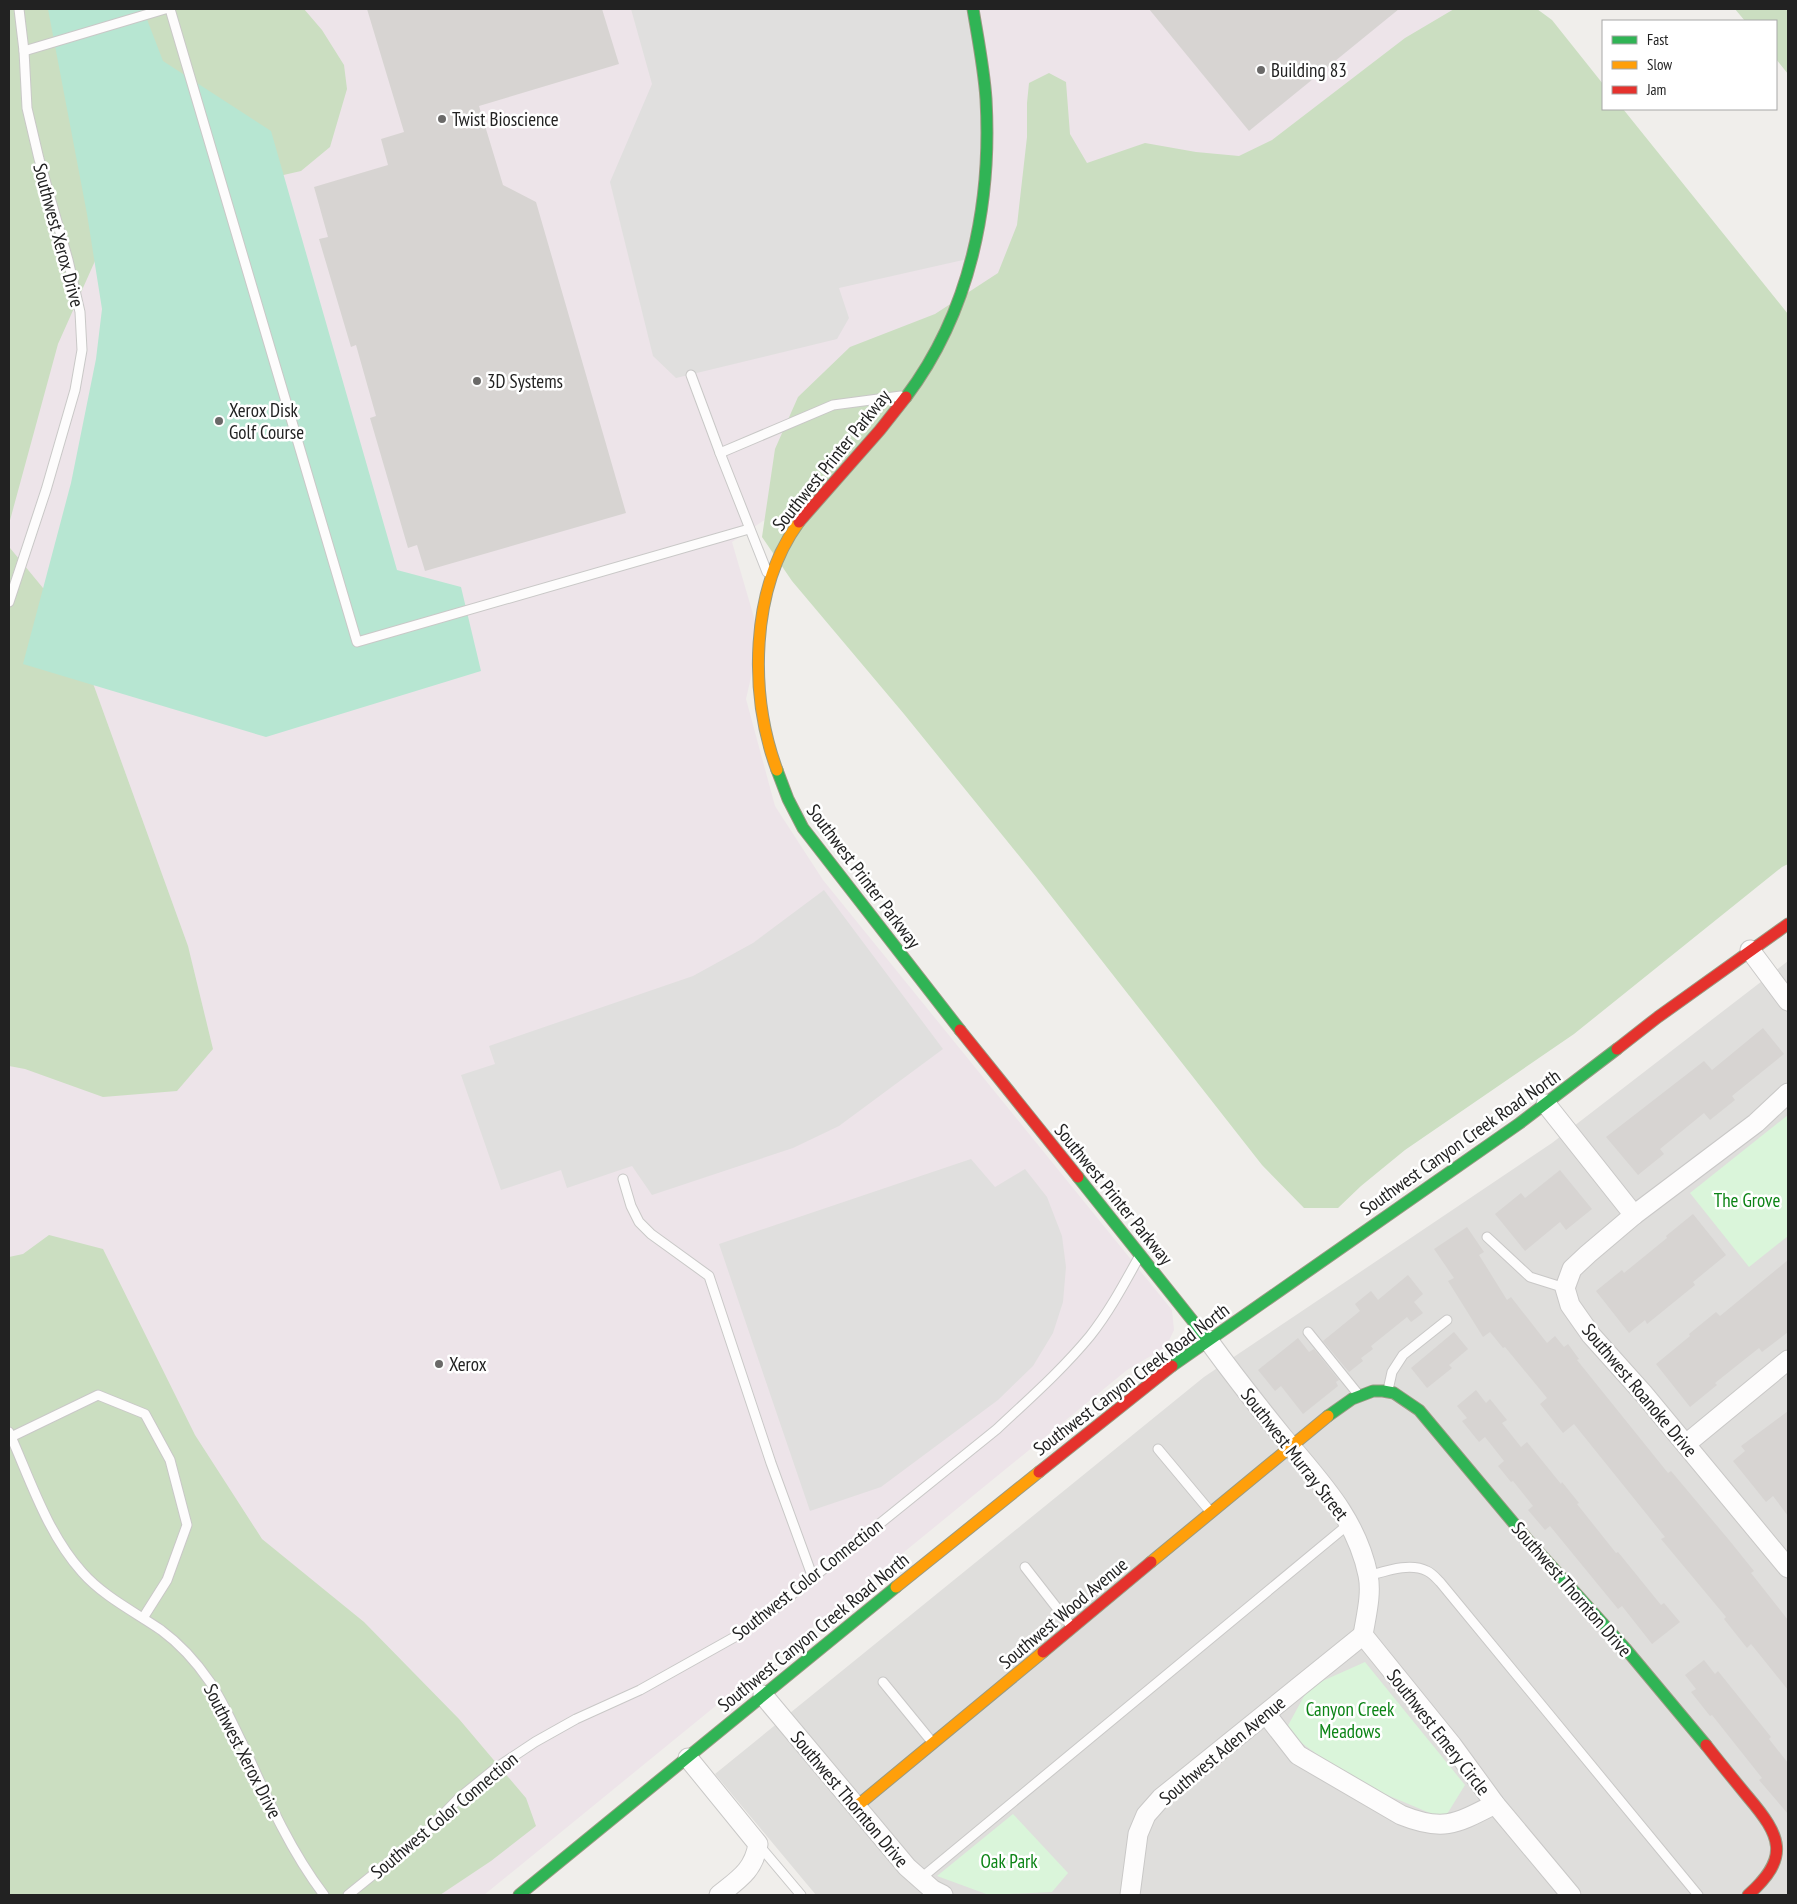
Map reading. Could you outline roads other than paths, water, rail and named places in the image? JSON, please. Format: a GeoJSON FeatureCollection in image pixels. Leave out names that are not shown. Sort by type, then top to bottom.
{"type":"FeatureCollection","features":[{"type":"Feature","properties":{"kind":"street","name":"Southwest Printer Parkway"},"geometry":{"type":"LineString","coordinates":[[973,9],[985,92],[986,129],[983,200],[978,238],[967,277],[952,316],[933,356],[907,395],[801,519],[777,558],[765,599],[760,638],[760,674],[764,710],[774,763],[794,813],[803,828],[846,886],[1208,1340]]}},
{"type":"Feature","properties":{"kind":"street","name":"Southwest Canyon Creek Road North"},"geometry":{"type":"LineString","coordinates":[[519,1895],[1095,1426],[1208,1340],[1469,1160],[1658,1018],[1788,924]]}},
{"type":"Feature","properties":{"kind":"street"},"geometry":{"type":"LineString","coordinates":[[1750,950],[1788,1000]]}},
{"type":"Feature","properties":{"kind":"street"},"geometry":{"type":"LineString","coordinates":[[1565,1288],[1572,1270],[1634,1215],[1756,1123],[1788,1093]]}},
{"type":"Feature","properties":{"kind":"street"},"geometry":{"type":"LineString","coordinates":[[1546,1104],[1634,1215]]}},
{"type":"Feature","properties":{"kind":"street","name":"Southwest Roanoke Drive"},"geometry":{"type":"LineString","coordinates":[[1565,1288],[1570,1304],[1592,1335],[1686,1444],[1788,1568]]}},
{"type":"Feature","properties":{"kind":"street","name":"Southwest Murray Street"},"geometry":{"type":"LineString","coordinates":[[1208,1340],[1246,1391],[1318,1478],[1350,1524],[1361,1551],[1368,1576],[1368,1606],[1362,1635]]}},
{"type":"Feature","properties":{"kind":"street"},"geometry":{"type":"LineString","coordinates":[[1686,1444],[1788,1360]]}},
{"type":"Feature","properties":{"kind":"street"},"geometry":{"type":"LineString","coordinates":[[1290,1446],[1335,1411],[1359,1396],[1371,1390],[1388,1390]]}},
{"type":"Feature","properties":{"kind":"street","name":"Southwest Thornton Drive"},"geometry":{"type":"LineString","coordinates":[[1388,1390],[1405,1398],[1419,1410],[1527,1539],[1624,1648],[1773,1829],[1777,1848],[1770,1870],[1748,1895]]}},
{"type":"Feature","properties":{"kind":"street","name":"Southwest Wood Avenue"},"geometry":{"type":"LineString","coordinates":[[857,1806],[1290,1446]]}},
{"type":"Feature","properties":{"kind":"street","name":"Southwest Aden Avenue"},"geometry":{"type":"LineString","coordinates":[[1130,1895],[1138,1834],[1146,1815],[1161,1798],[1362,1635]]}},
{"type":"Feature","properties":{"kind":"street","name":"Southwest Emery Circle"},"geometry":{"type":"LineString","coordinates":[[1266,1714],[1298,1755],[1410,1819],[1439,1825],[1463,1821],[1495,1804],[1452,1745],[1362,1635]]}},
{"type":"Feature","properties":{"kind":"street","name":"Southwest Thornton Drive"},"geometry":{"type":"LineString","coordinates":[[763,1695],[885,1842],[919,1879],[943,1895]]}},
{"type":"Feature","properties":{"kind":"street"},"geometry":{"type":"LineString","coordinates":[[688,1758],[758,1844],[756,1859],[744,1875],[719,1895]]}},
{"type":"Feature","properties":{"kind":"street"},"geometry":{"type":"LineString","coordinates":[[1495,1804],[1571,1895]]}},
{"type":"Feature","properties":{"kind":"lane","name":"Southwest Xerox Drive"},"geometry":{"type":"LineString","coordinates":[[9,602],[46,490],[75,390],[82,350],[80,312],[27,108],[24,51],[19,9]]}},
{"type":"Feature","properties":{"kind":"lane"},"geometry":{"type":"LineString","coordinates":[[24,51],[165,9]]}},
{"type":"Feature","properties":{"kind":"lane"},"geometry":{"type":"LineString","coordinates":[[170,9],[357,642],[749,530]]}},
{"type":"Feature","properties":{"kind":"lane"},"geometry":{"type":"LineString","coordinates":[[692,375],[749,530],[770,579]]}},
{"type":"Feature","properties":{"kind":"lane"},"geometry":{"type":"LineString","coordinates":[[720,453],[833,405],[907,395]]}},
{"type":"Feature","properties":{"kind":"lane"},"geometry":{"type":"LineString","coordinates":[[623,1180],[631,1206],[639,1222],[651,1234],[709,1276],[771,1464],[813,1578]]}},
{"type":"Feature","properties":{"kind":"lane"},"geometry":{"type":"LineString","coordinates":[[1487,1237],[1530,1277],[1565,1288]]}},
{"type":"Feature","properties":{"kind":"lane","name":"Southwest Color Connection"},"geometry":{"type":"LineString","coordinates":[[348,1895],[426,1832],[460,1798],[496,1768],[535,1742],[576,1719],[640,1690],[740,1634],[813,1578],[997,1429],[1037,1391],[1090,1335],[1118,1294],[1140,1254]]}},
{"type":"Feature","properties":{"kind":"lane"},"geometry":{"type":"LineString","coordinates":[[1388,1390],[1392,1372],[1403,1355],[1447,1320]]}},
{"type":"Feature","properties":{"kind":"lane"},"geometry":{"type":"LineString","coordinates":[[1308,1332],[1359,1396]]}},
{"type":"Feature","properties":{"kind":"lane"},"geometry":{"type":"LineString","coordinates":[[10,1434],[98,1395],[145,1414],[170,1460],[187,1524],[167,1580],[143,1618]]}},
{"type":"Feature","properties":{"kind":"lane","name":"Southwest Xerox Drive"},"geometry":{"type":"LineString","coordinates":[[10,1434],[47,1517],[63,1546],[82,1572],[106,1594],[163,1632],[189,1655],[211,1683],[228,1713],[285,1836],[324,1895]]}},
{"type":"Feature","properties":{"kind":"lane"},"geometry":{"type":"LineString","coordinates":[[1158,1449],[1211,1512]]}},
{"type":"Feature","properties":{"kind":"lane"},"geometry":{"type":"LineString","coordinates":[[919,1879],[1350,1524]]}},
{"type":"Feature","properties":{"kind":"lane"},"geometry":{"type":"LineString","coordinates":[[1368,1576],[1388,1570],[1410,1567],[1427,1571],[1440,1582],[1698,1895]]}},
{"type":"Feature","properties":{"kind":"lane"},"geometry":{"type":"LineString","coordinates":[[1025,1568],[1073,1628]]}},
{"type":"Feature","properties":{"kind":"lane"},"geometry":{"type":"LineString","coordinates":[[883,1682],[933,1742]]}},
{"type":"Feature","properties":{"kind":"lane"},"geometry":{"type":"LineString","coordinates":[[758,1844],[801,1895]]}},
{"type":"Feature","properties":{"kind":"place","name":"Building 83"},"geometry":{"type":"Point","coordinates":[1261,70]}},
{"type":"Feature","properties":{"kind":"place","name":"Twist Bioscience"},"geometry":{"type":"Point","coordinates":[442,119]}},
{"type":"Feature","properties":{"kind":"place","name":"3D Systems"},"geometry":{"type":"Point","coordinates":[477,381]}},
{"type":"Feature","properties":{"kind":"place","name":"Xerox Disk Golf Course"},"geometry":{"type":"Point","coordinates":[219,421]}},
{"type":"Feature","properties":{"kind":"place","name":"Xerox"},"geometry":{"type":"Point","coordinates":[439,1364]}},
{"type":"Feature","properties":{"kind":"park label","name":"The Grove"},"geometry":{"type":"Point","coordinates":[1747,1200]}},
{"type":"Feature","properties":{"kind":"park label","name":"Canyon Creek Meadows"},"geometry":{"type":"Point","coordinates":[1350,1720]}},
{"type":"Feature","properties":{"kind":"park label","name":"Oak Park"},"geometry":{"type":"Point","coordinates":[1009,1861]}}]}
